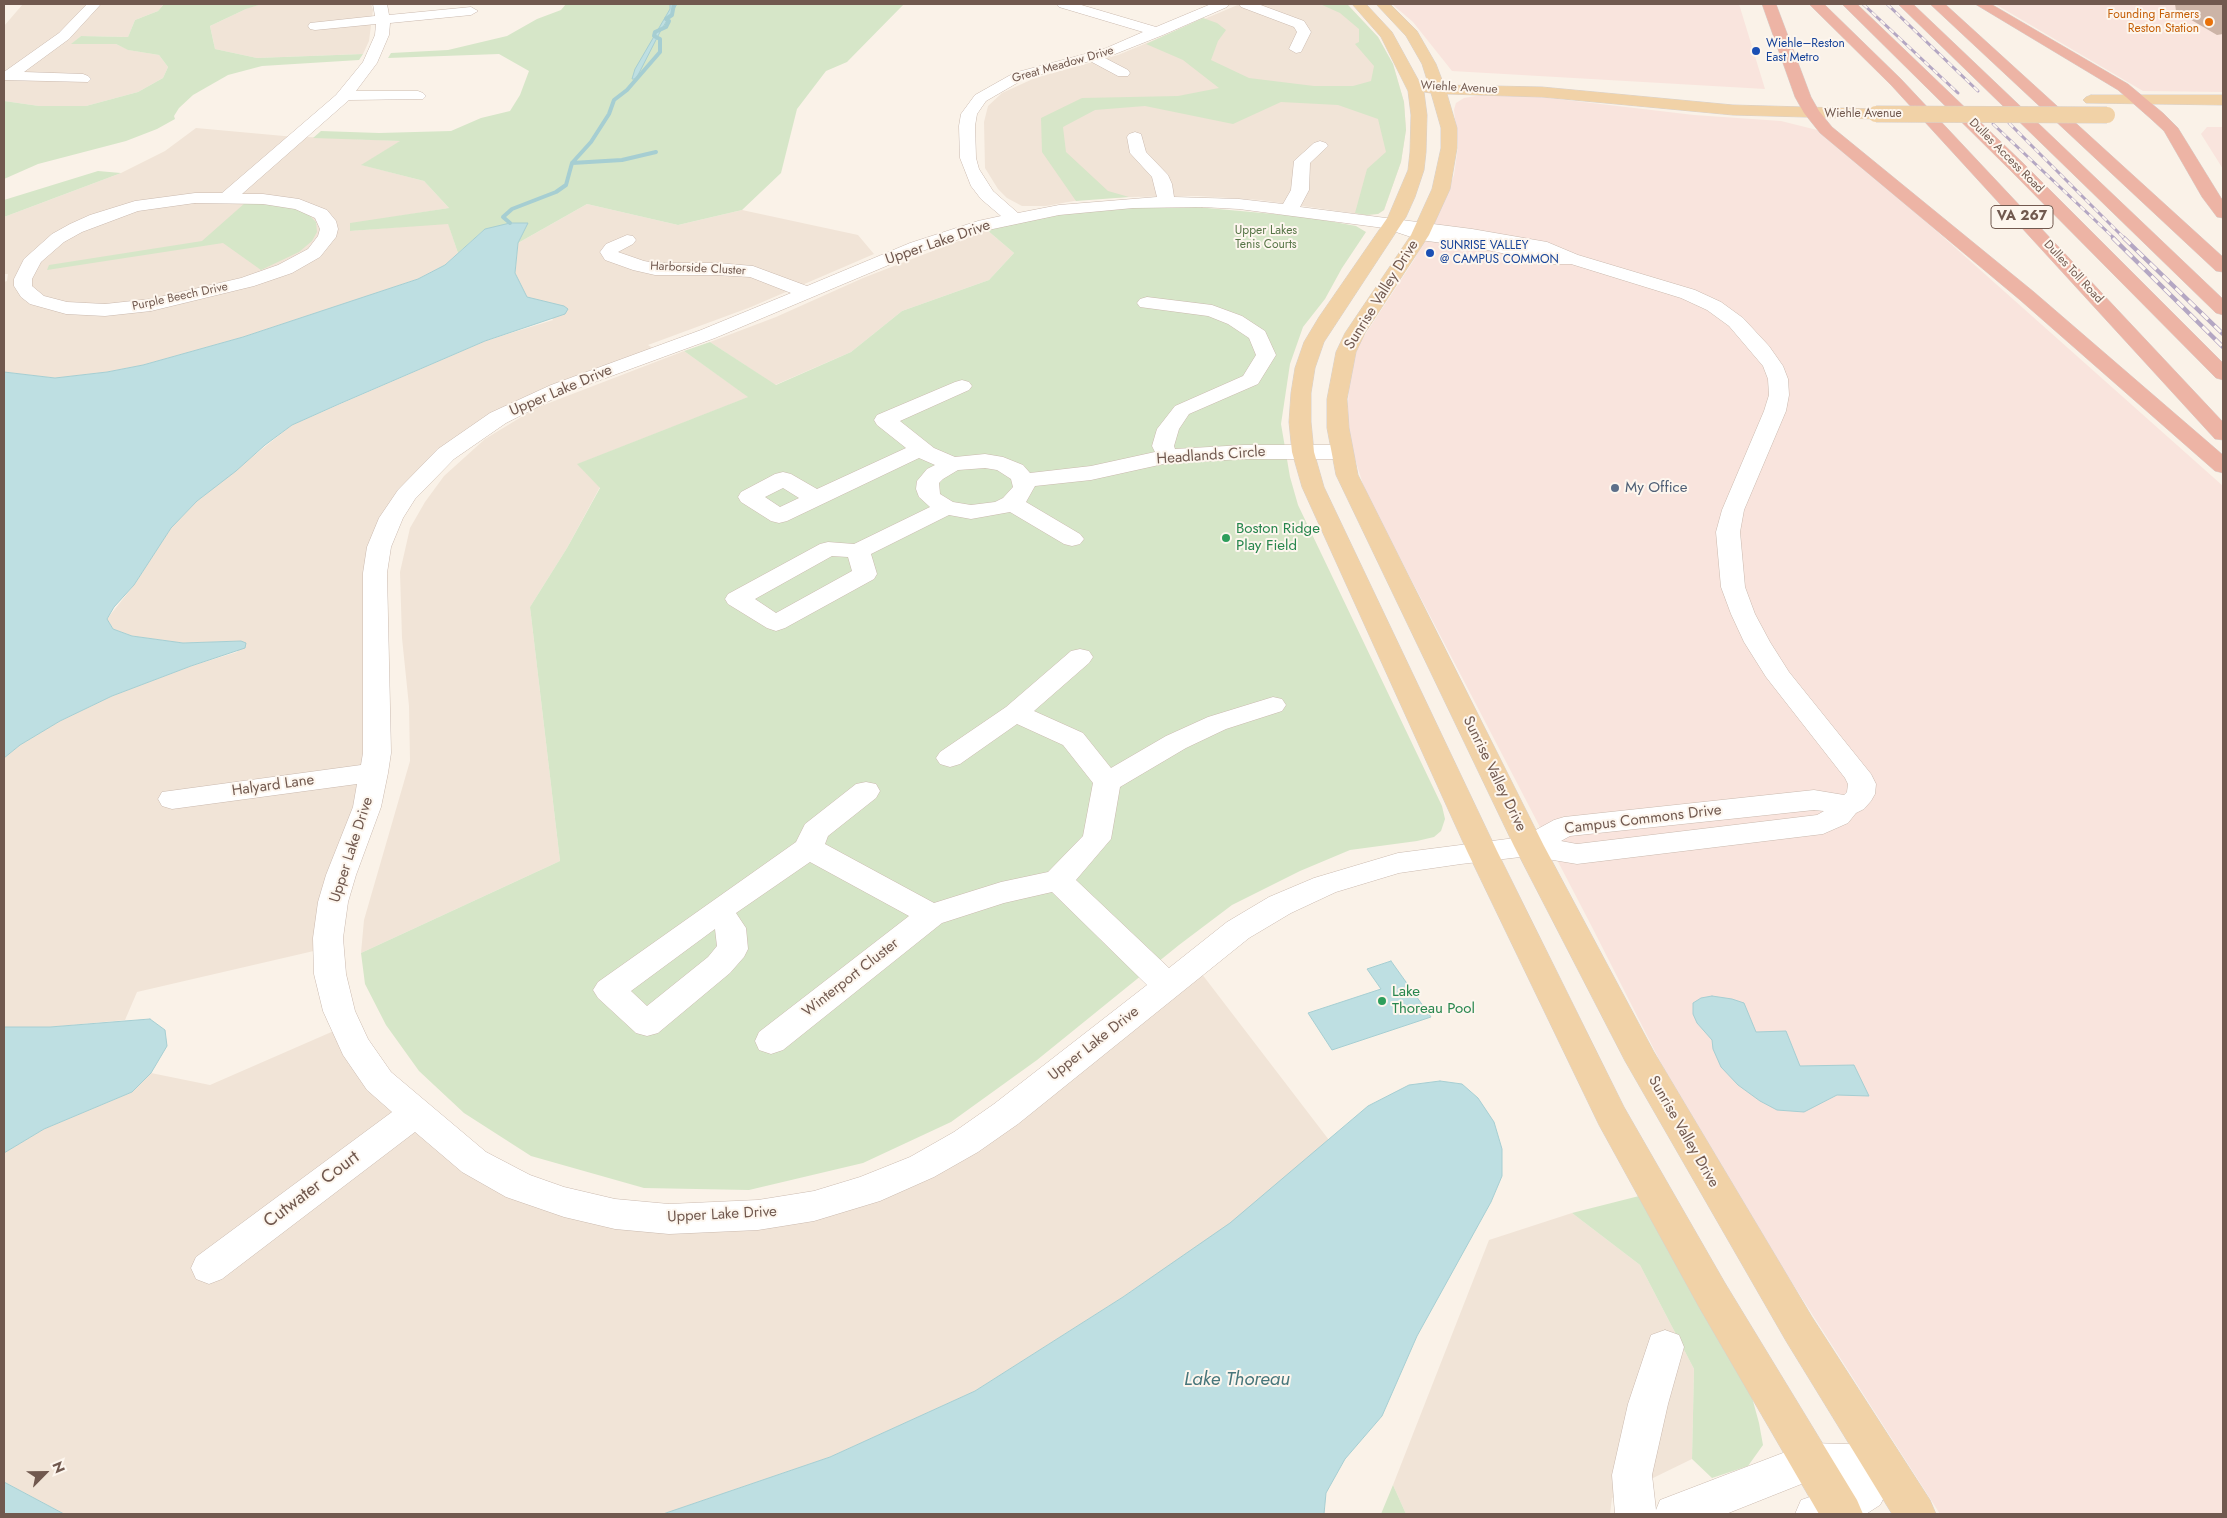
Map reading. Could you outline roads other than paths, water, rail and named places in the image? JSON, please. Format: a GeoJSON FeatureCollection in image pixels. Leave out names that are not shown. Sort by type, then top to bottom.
{"type":"FeatureCollection","features":[{"type":"Feature","properties":{"kind":"highway"},"geometry":{"type":"LineString","coordinates":[[1756,4],[1774,62]]}},
{"type":"Feature","properties":{"kind":"highway"},"geometry":{"type":"LineString","coordinates":[[1769,4],[1803,97],[1812,113],[1826,130],[2027,296],[2223,466]]}},
{"type":"Feature","properties":{"kind":"highway","name":"Dulles Toll Road"},"geometry":{"type":"LineString","coordinates":[[1816,4],[1896,82],[2223,434]]}},
{"type":"Feature","properties":{"kind":"highway","name":"Dulles Access Road"},"geometry":{"type":"LineString","coordinates":[[1849,4],[2023,172],[2223,374]]}},
{"type":"Feature","properties":{"kind":"highway"},"geometry":{"type":"LineString","coordinates":[[1905,4],[2223,309]]}},
{"type":"Feature","properties":{"kind":"highway"},"geometry":{"type":"LineString","coordinates":[[1937,4],[2223,267]]}},
{"type":"Feature","properties":{"kind":"highway"},"geometry":{"type":"LineString","coordinates":[[1982,4],[2122,87],[2157,116],[2170,128],[2208,193],[2223,213]]}},
{"type":"Feature","properties":{"kind":"main road","name":"Sunrise Valley Drive"},"geometry":{"type":"LineString","coordinates":[[1359,4],[1388,35],[1404,63],[1414,86],[1419,109],[1420,133],[1416,170],[1406,197],[1391,225],[1314,342],[1305,368],[1301,394],[1300,422],[1303,452],[1313,486],[1482,851],[1611,1115],[1712,1296],[1809,1462],[1832,1512]]}},
{"type":"Feature","properties":{"kind":"main road","name":"Sunrise Valley Drive"},"geometry":{"type":"LineString","coordinates":[[1383,4],[1412,34],[1429,64],[1444,107],[1449,128],[1449,148],[1441,189],[1422,230],[1360,326],[1346,352],[1337,399],[1342,452],[1347,475],[1362,509],[1529,846],[1642,1061],[1799,1329],[1915,1514]]}},
{"type":"Feature","properties":{"kind":"main road"},"geometry":{"type":"LineString","coordinates":[[1429,64],[1448,74],[1497,81]]}},
{"type":"Feature","properties":{"kind":"main road","name":"Wiehle Avenue"},"geometry":{"type":"LineString","coordinates":[[1438,86],[1497,81],[1677,90]]}},
{"type":"Feature","properties":{"kind":"main road","name":"Wiehle Avenue"},"geometry":{"type":"LineString","coordinates":[[1414,86],[1514,90],[1733,110],[1876,114],[2176,116]]}},
{"type":"Feature","properties":{"kind":"main road"},"geometry":{"type":"LineString","coordinates":[[1444,107],[1449,100],[1460,96],[1514,90]]}},
{"type":"Feature","properties":{"kind":"main road","name":"Wiehle Avenue"},"geometry":{"type":"LineString","coordinates":[[1785,96],[1864,99],[2223,100]]}},
{"type":"Feature","properties":{"kind":"street"},"geometry":{"type":"LineString","coordinates":[[7,76],[64,36],[94,4]]}},
{"type":"Feature","properties":{"kind":"street"},"geometry":{"type":"LineString","coordinates":[[227,198],[344,95],[362,74],[378,47],[382,35],[383,20],[380,4]]}},
{"type":"Feature","properties":{"kind":"street"},"geometry":{"type":"LineString","coordinates":[[1064,4],[1158,32]]}},
{"type":"Feature","properties":{"kind":"street","name":"Great Meadow Drive"},"geometry":{"type":"LineString","coordinates":[[1014,218],[987,195],[977,182],[971,169],[968,158],[969,114],[980,98],[1004,82],[1034,71],[1093,57],[1130,45],[1222,4]]}},
{"type":"Feature","properties":{"kind":"street"},"geometry":{"type":"LineString","coordinates":[[1246,4],[1299,24],[1304,32],[1296,49],[1304,50],[1308,54],[1299,59],[1281,54]]}},
{"type":"Feature","properties":{"kind":"street"},"geometry":{"type":"LineString","coordinates":[[315,26],[471,11]]}},
{"type":"Feature","properties":{"kind":"street"},"geometry":{"type":"LineString","coordinates":[[1093,57],[1123,73]]}},
{"type":"Feature","properties":{"kind":"street"},"geometry":{"type":"LineString","coordinates":[[7,76],[83,79]]}},
{"type":"Feature","properties":{"kind":"street"},"geometry":{"type":"LineString","coordinates":[[344,95],[418,96]]}},
{"type":"Feature","properties":{"kind":"street"},"geometry":{"type":"LineString","coordinates":[[1135,137],[1138,153],[1160,175],[1164,184],[1166,202]]}},
{"type":"Feature","properties":{"kind":"street"},"geometry":{"type":"LineString","coordinates":[[1289,210],[1300,190],[1302,161],[1320,146]]}},
{"type":"Feature","properties":{"kind":"street","name":"Purple Beech Drive"},"geometry":{"type":"LineString","coordinates":[[195,198],[227,198],[281,201],[312,209],[327,221],[329,229],[327,237],[314,253],[285,269],[247,282],[151,305],[106,310],[66,308],[37,300],[23,286],[23,278],[26,271],[44,248],[96,218],[155,202],[195,198]]}},
{"type":"Feature","properties":{"kind":"street","name":"Upper Lake Drive"},"geometry":{"type":"LineString","coordinates":[[1391,225],[1240,204],[1166,202],[1096,206],[1014,218],[984,225],[926,244],[708,334],[558,389],[526,403],[470,436],[424,474],[406,495],[391,518],[379,547],[375,573],[377,753],[367,806],[333,902],[328,938],[330,974],[339,1011],[355,1046],[379,1081],[474,1162],[518,1186],[564,1202],[614,1214],[669,1220],[767,1214],[814,1206],[867,1190],[922,1167],[966,1142],[1006,1114],[1238,930],[1280,905],[1325,885],[1398,863],[1529,846]]}},
{"type":"Feature","properties":{"kind":"street","name":"Campus Commons Drive"},"geometry":{"type":"LineString","coordinates":[[1391,225],[1554,258],[1572,259],[1688,294],[1714,306],[1746,332],[1773,366],[1778,379],[1779,394],[1775,411],[1736,502],[1728,532],[1728,556],[1733,587],[1743,614],[1757,642],[1779,676],[1857,774],[1862,784],[1861,794],[1854,802],[1846,806],[1838,816],[1823,824],[1577,854],[1529,846]]}},
{"type":"Feature","properties":{"kind":"street","name":"Harborside Cluster"},"geometry":{"type":"LineString","coordinates":[[627,240],[612,248],[609,252],[611,256],[655,269],[717,269],[753,272],[809,293]]}},
{"type":"Feature","properties":{"kind":"street"},"geometry":{"type":"LineString","coordinates":[[1147,303],[1212,311],[1235,320],[1258,335],[1266,355],[1251,380],[1182,410],[1168,429],[1163,446],[1168,456]]}},
{"type":"Feature","properties":{"kind":"street"},"geometry":{"type":"LineString","coordinates":[[954,464],[921,449],[885,420],[962,386]]}},
{"type":"Feature","properties":{"kind":"street"},"geometry":{"type":"LineString","coordinates":[[816,498],[921,449]]}},
{"type":"Feature","properties":{"kind":"street","name":"Headlands Circle"},"geometry":{"type":"LineString","coordinates":[[1023,481],[1091,473],[1168,456],[1244,452],[1342,452]]}},
{"type":"Feature","properties":{"kind":"street"},"geometry":{"type":"LineString","coordinates":[[984,461],[1003,464],[1015,470],[1023,481],[1024,487],[1020,495],[1011,503],[986,512],[946,508],[930,497],[927,488],[928,481],[934,474],[954,464],[984,461]]}},
{"type":"Feature","properties":{"kind":"street"},"geometry":{"type":"LineString","coordinates":[[1011,503],[1072,539]]}},
{"type":"Feature","properties":{"kind":"street"},"geometry":{"type":"LineString","coordinates":[[858,551],[865,574],[776,623],[737,599],[828,549],[858,551],[946,508]]}},
{"type":"Feature","properties":{"kind":"street"},"geometry":{"type":"LineString","coordinates":[[950,758],[1015,712],[1080,657]]}},
{"type":"Feature","properties":{"kind":"street"},"geometry":{"type":"LineString","coordinates":[[1107,782],[1176,742],[1208,727],[1273,705]]}},
{"type":"Feature","properties":{"kind":"street"},"geometry":{"type":"LineString","coordinates":[[1015,712],[1073,739],[1107,782],[1097,839],[1058,880],[1168,986]]}},
{"type":"Feature","properties":{"kind":"street","name":"Halyard Lane"},"geometry":{"type":"LineString","coordinates":[[172,799],[374,773]]}},
{"type":"Feature","properties":{"kind":"street"},"geometry":{"type":"LineString","coordinates":[[718,911],[809,848],[816,831],[866,791]]}},
{"type":"Feature","properties":{"kind":"street"},"geometry":{"type":"LineString","coordinates":[[809,848],[931,915]]}},
{"type":"Feature","properties":{"kind":"street","name":"Winterport Cluster"},"geometry":{"type":"LineString","coordinates":[[771,1042],[931,915],[1001,893],[1058,880]]}},
{"type":"Feature","properties":{"kind":"street","name":"Cutwater Court"},"geometry":{"type":"LineString","coordinates":[[209,1268],[415,1112]]}},
{"type":"Feature","properties":{"kind":"street"},"geometry":{"type":"LineString","coordinates":[[1636,1514],[1632,1475],[1648,1404],[1665,1347]]}},
{"type":"Feature","properties":{"kind":"street"},"geometry":{"type":"LineString","coordinates":[[1675,1514],[1809,1462],[1882,1464]]}},
{"type":"Feature","properties":{"kind":"street"},"geometry":{"type":"LineString","coordinates":[[1832,1512],[1866,1490],[1882,1464]]}},
{"type":"Feature","properties":{"kind":"water"},"geometry":{"type":"Polygon","coordinates":[[[670,4],[677,4],[636,79],[632,79],[635,69],[670,9],[670,4]]]}},
{"type":"Feature","properties":{"kind":"water"},"geometry":{"type":"Polygon","coordinates":[[[510,223],[528,223],[518,243],[515,273],[527,297],[564,306],[568,309],[565,314],[485,341],[339,404],[292,425],[265,445],[236,471],[197,501],[171,528],[134,585],[114,607],[107,619],[113,629],[132,636],[183,643],[241,641],[246,643],[245,648],[112,696],[60,721],[20,745],[4,758],[4,372],[55,378],[107,372],[143,365],[243,337],[418,279],[445,265],[485,229],[510,223]]]}},
{"type":"Feature","properties":{"kind":"water","name":"Lake Thoreau Pool"},"geometry":{"type":"Polygon","coordinates":[[[1391,961],[1431,1017],[1332,1050],[1308,1013],[1381,989],[1367,969],[1391,961]]]}},
{"type":"Feature","properties":{"kind":"water"},"geometry":{"type":"Polygon","coordinates":[[[1712,996],[1744,1003],[1756,1032],[1786,1031],[1800,1066],[1854,1065],[1869,1096],[1837,1095],[1804,1112],[1777,1110],[1760,1101],[1738,1085],[1721,1067],[1713,1049],[1712,1040],[1697,1023],[1693,1014],[1693,1003],[1701,998],[1712,996]]]}},
{"type":"Feature","properties":{"kind":"water"},"geometry":{"type":"Polygon","coordinates":[[[150,1019],[165,1030],[167,1046],[151,1073],[132,1092],[44,1129],[4,1153],[4,1027],[50,1027],[150,1019]]]}},
{"type":"Feature","properties":{"kind":"water","name":"Lake Thoreau"},"geometry":{"type":"Polygon","coordinates":[[[1440,1081],[1462,1084],[1478,1098],[1494,1122],[1502,1149],[1502,1176],[1491,1202],[1417,1336],[1382,1416],[1345,1459],[1326,1493],[1324,1514],[663,1514],[830,1457],[975,1391],[1123,1297],[1230,1223],[1368,1106],[1409,1085],[1440,1081]]]}},
{"type":"Feature","properties":{"kind":"water"},"geometry":{"type":"Polygon","coordinates":[[[4,1482],[64,1514],[4,1514],[4,1482]]]}},
{"type":"Feature","properties":{"kind":"waterway"},"geometry":{"type":"LineString","coordinates":[[572,163],[591,142],[609,114],[614,100],[627,90],[660,52],[660,39],[654,36],[655,32],[666,27],[669,21],[666,19],[672,15],[674,4]]}},
{"type":"Feature","properties":{"kind":"waterway"},"geometry":{"type":"LineString","coordinates":[[572,163],[622,160],[656,152]]}},
{"type":"Feature","properties":{"kind":"waterway"},"geometry":{"type":"LineString","coordinates":[[510,223],[503,217],[512,209],[556,192],[566,185],[572,163]]}},
{"type":"Feature","properties":{"kind":"railway"},"geometry":{"type":"LineString","coordinates":[[1863,4],[1958,93]]}},
{"type":"Feature","properties":{"kind":"railway"},"geometry":{"type":"LineString","coordinates":[[1887,4],[1978,91]]}},
{"type":"Feature","properties":{"kind":"railway"},"geometry":{"type":"LineString","coordinates":[[2009,123],[2124,238]]}},
{"type":"Feature","properties":{"kind":"railway"},"geometry":{"type":"LineString","coordinates":[[1993,124],[2115,239]]}},
{"type":"Feature","properties":{"kind":"railway"},"geometry":{"type":"LineString","coordinates":[[2113,238],[2223,347]]}},
{"type":"Feature","properties":{"kind":"railway"},"geometry":{"type":"LineString","coordinates":[[2124,238],[2223,334]]}},
{"type":"Feature","properties":{"kind":"place","name":"Founding Farmers Reston Station"},"geometry":{"type":"Point","coordinates":[2209,22]}},
{"type":"Feature","properties":{"kind":"place","name":"Wiehle–Reston East Metro"},"geometry":{"type":"Point","coordinates":[1756,51]}},
{"type":"Feature","properties":{"kind":"place","name":"SUNRISE VALLEY @ CAMPUS COMMON"},"geometry":{"type":"Point","coordinates":[1430,253]}},
{"type":"Feature","properties":{"kind":"place","name":"My Office"},"geometry":{"type":"Point","coordinates":[1615,488]}},
{"type":"Feature","properties":{"kind":"place","name":"Boston Ridge Play Field"},"geometry":{"type":"Point","coordinates":[1226,538]}},
{"type":"Feature","properties":{"kind":"place","name":"Lake Thoreau Pool"},"geometry":{"type":"Point","coordinates":[1382,1001]}},
{"type":"Feature","properties":{"kind":"park label","name":"Upper Lakes Tenis Courts"},"geometry":{"type":"Point","coordinates":[1266,238]}}]}
